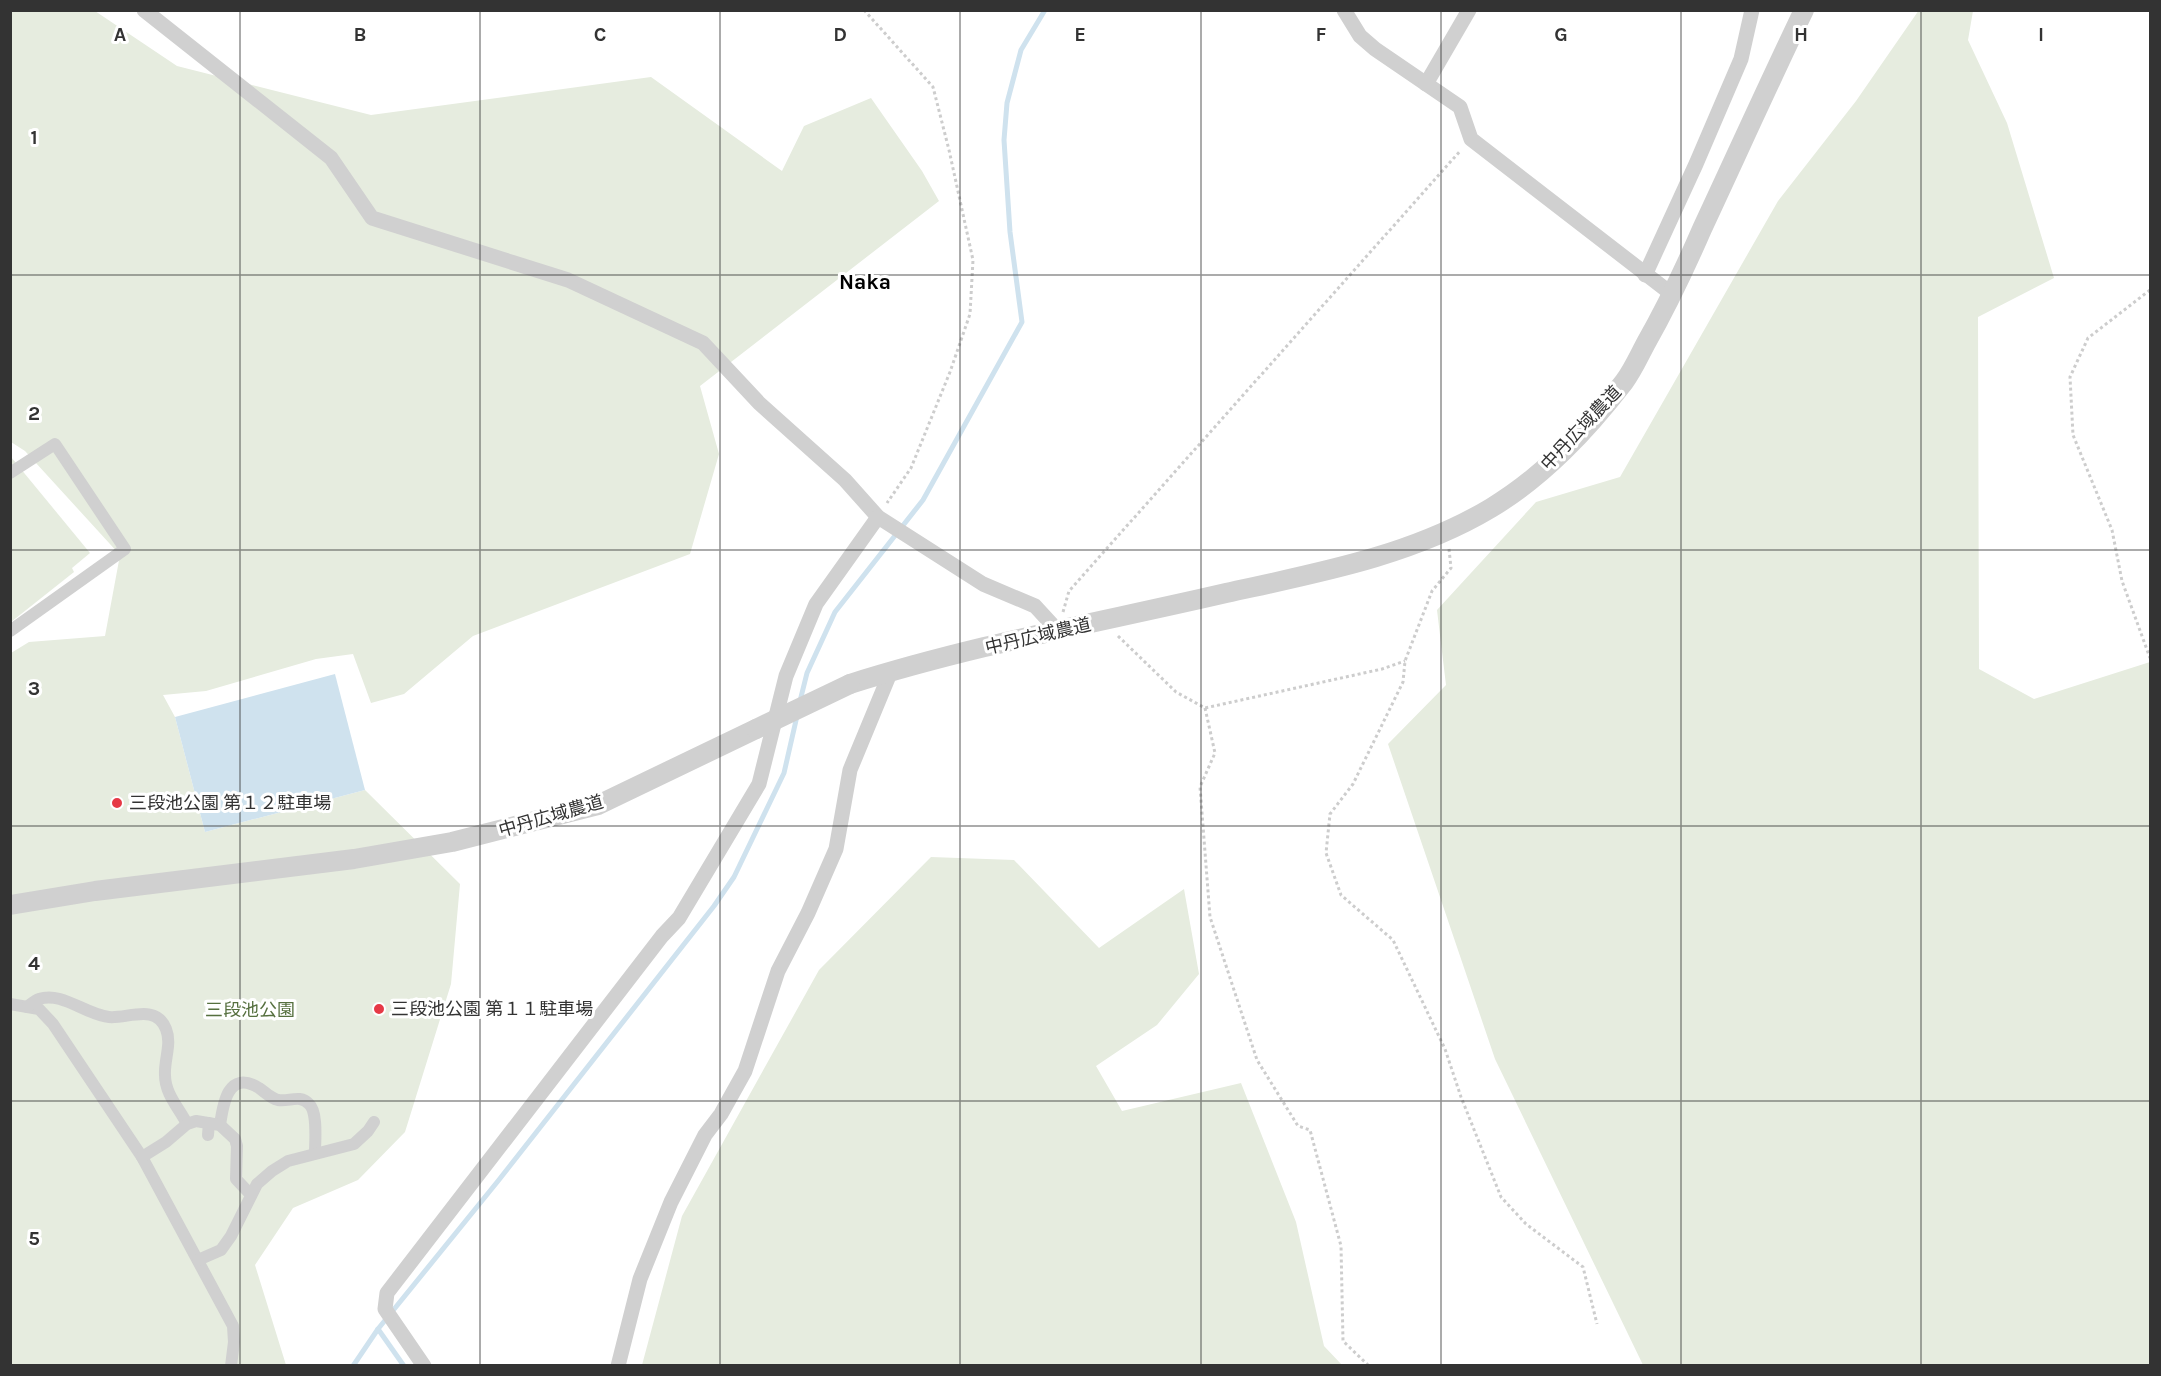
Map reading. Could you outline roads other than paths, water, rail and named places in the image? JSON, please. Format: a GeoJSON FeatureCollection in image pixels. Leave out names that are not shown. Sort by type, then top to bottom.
{"type":"FeatureCollection","features":[{"type":"Feature","properties":{"kind":"street"},"geometry":{"type":"LineString","coordinates":[[144,10],[332,158],[372,218],[568,280],[703,344],[759,403],[845,480],[878,517],[983,584],[1035,606],[1058,631]]}},
{"type":"Feature","properties":{"kind":"street"},"geometry":{"type":"LineString","coordinates":[[1344,10],[1360,36],[1460,107],[1471,139],[1673,295]]}},
{"type":"Feature","properties":{"kind":"street"},"geometry":{"type":"LineString","coordinates":[[1426,84],[1469,10]]}},
{"type":"Feature","properties":{"kind":"street"},"geometry":{"type":"LineString","coordinates":[[1645,275],[1741,59],[1752,10]]}},
{"type":"Feature","properties":{"kind":"street","name":"中丹広域農道"},"geometry":{"type":"LineString","coordinates":[[10,904],[95,891],[354,859],[452,842],[598,805],[850,684],[891,671],[1058,631],[1322,572],[1392,552],[1447,531],[1491,508],[1532,480],[1567,449],[1626,379],[1673,295],[1804,10]]}},
{"type":"Feature","properties":{"kind":"street"},"geometry":{"type":"LineString","coordinates":[[10,473],[55,444],[125,549],[10,631]]}},
{"type":"Feature","properties":{"kind":"street"},"geometry":{"type":"LineString","coordinates":[[423,1365],[385,1309],[387,1293],[662,936],[679,918],[759,784],[786,676],[816,604],[878,517]]}},
{"type":"Feature","properties":{"kind":"street"},"geometry":{"type":"LineString","coordinates":[[618,1365],[640,1280],[671,1202],[705,1135],[721,1114],[745,1071],[778,971],[808,913],[836,849],[850,770],[891,671]]}},
{"type":"Feature","properties":{"kind":"street"},"geometry":{"type":"LineString","coordinates":[[27,1007],[39,999],[55,998],[109,1017],[138,1013],[159,1019],[166,1029],[168,1050],[165,1076],[171,1098],[187,1124]]}},
{"type":"Feature","properties":{"kind":"street"},"geometry":{"type":"LineString","coordinates":[[10,1004],[39,1009],[54,1024],[142,1157],[233,1326],[234,1342],[231,1365]]}},
{"type":"Feature","properties":{"kind":"street"},"geometry":{"type":"LineString","coordinates":[[212,1128],[229,1089],[238,1084],[248,1083],[279,1100],[300,1098],[309,1103],[314,1111],[315,1153]]}},
{"type":"Feature","properties":{"kind":"street"},"geometry":{"type":"LineString","coordinates":[[142,1157],[166,1143],[187,1124],[196,1121],[235,1139],[237,1146],[236,1179],[251,1195]]}},
{"type":"Feature","properties":{"kind":"street"},"geometry":{"type":"LineString","coordinates":[[198,1260],[221,1250],[231,1236],[257,1184],[272,1171],[288,1161],[354,1144],[374,1122]]}},
{"type":"Feature","properties":{"kind":"water"},"geometry":{"type":"Polygon","coordinates":[[[335,674],[365,790],[205,832],[175,717],[335,674]]]}},
{"type":"Feature","properties":{"kind":"waterway"},"geometry":{"type":"LineString","coordinates":[[800,701],[807,673],[835,612],[923,500],[1022,322],[1010,232],[1004,140],[1007,103],[1021,50],[1045,10]]}},
{"type":"Feature","properties":{"kind":"waterway"},"geometry":{"type":"LineString","coordinates":[[353,1366],[378,1329],[498,1181],[714,906],[734,877],[784,773],[797,716]]}},
{"type":"Feature","properties":{"kind":"waterway"},"geometry":{"type":"LineString","coordinates":[[378,1329],[404,1366]]}},
{"type":"Feature","properties":{"kind":"place","name":"三段池公園 第１２駐車場"},"geometry":{"type":"Point","coordinates":[117,803]}},
{"type":"Feature","properties":{"kind":"place","name":"三段池公園 第１１駐車場"},"geometry":{"type":"Point","coordinates":[379,1009]}},
{"type":"Feature","properties":{"kind":"district","name":"Naka"},"geometry":{"type":"Point","coordinates":[865,282]}},
{"type":"Feature","properties":{"kind":"park label","name":"三段池公園"},"geometry":{"type":"Point","coordinates":[250,1010]}}]}
